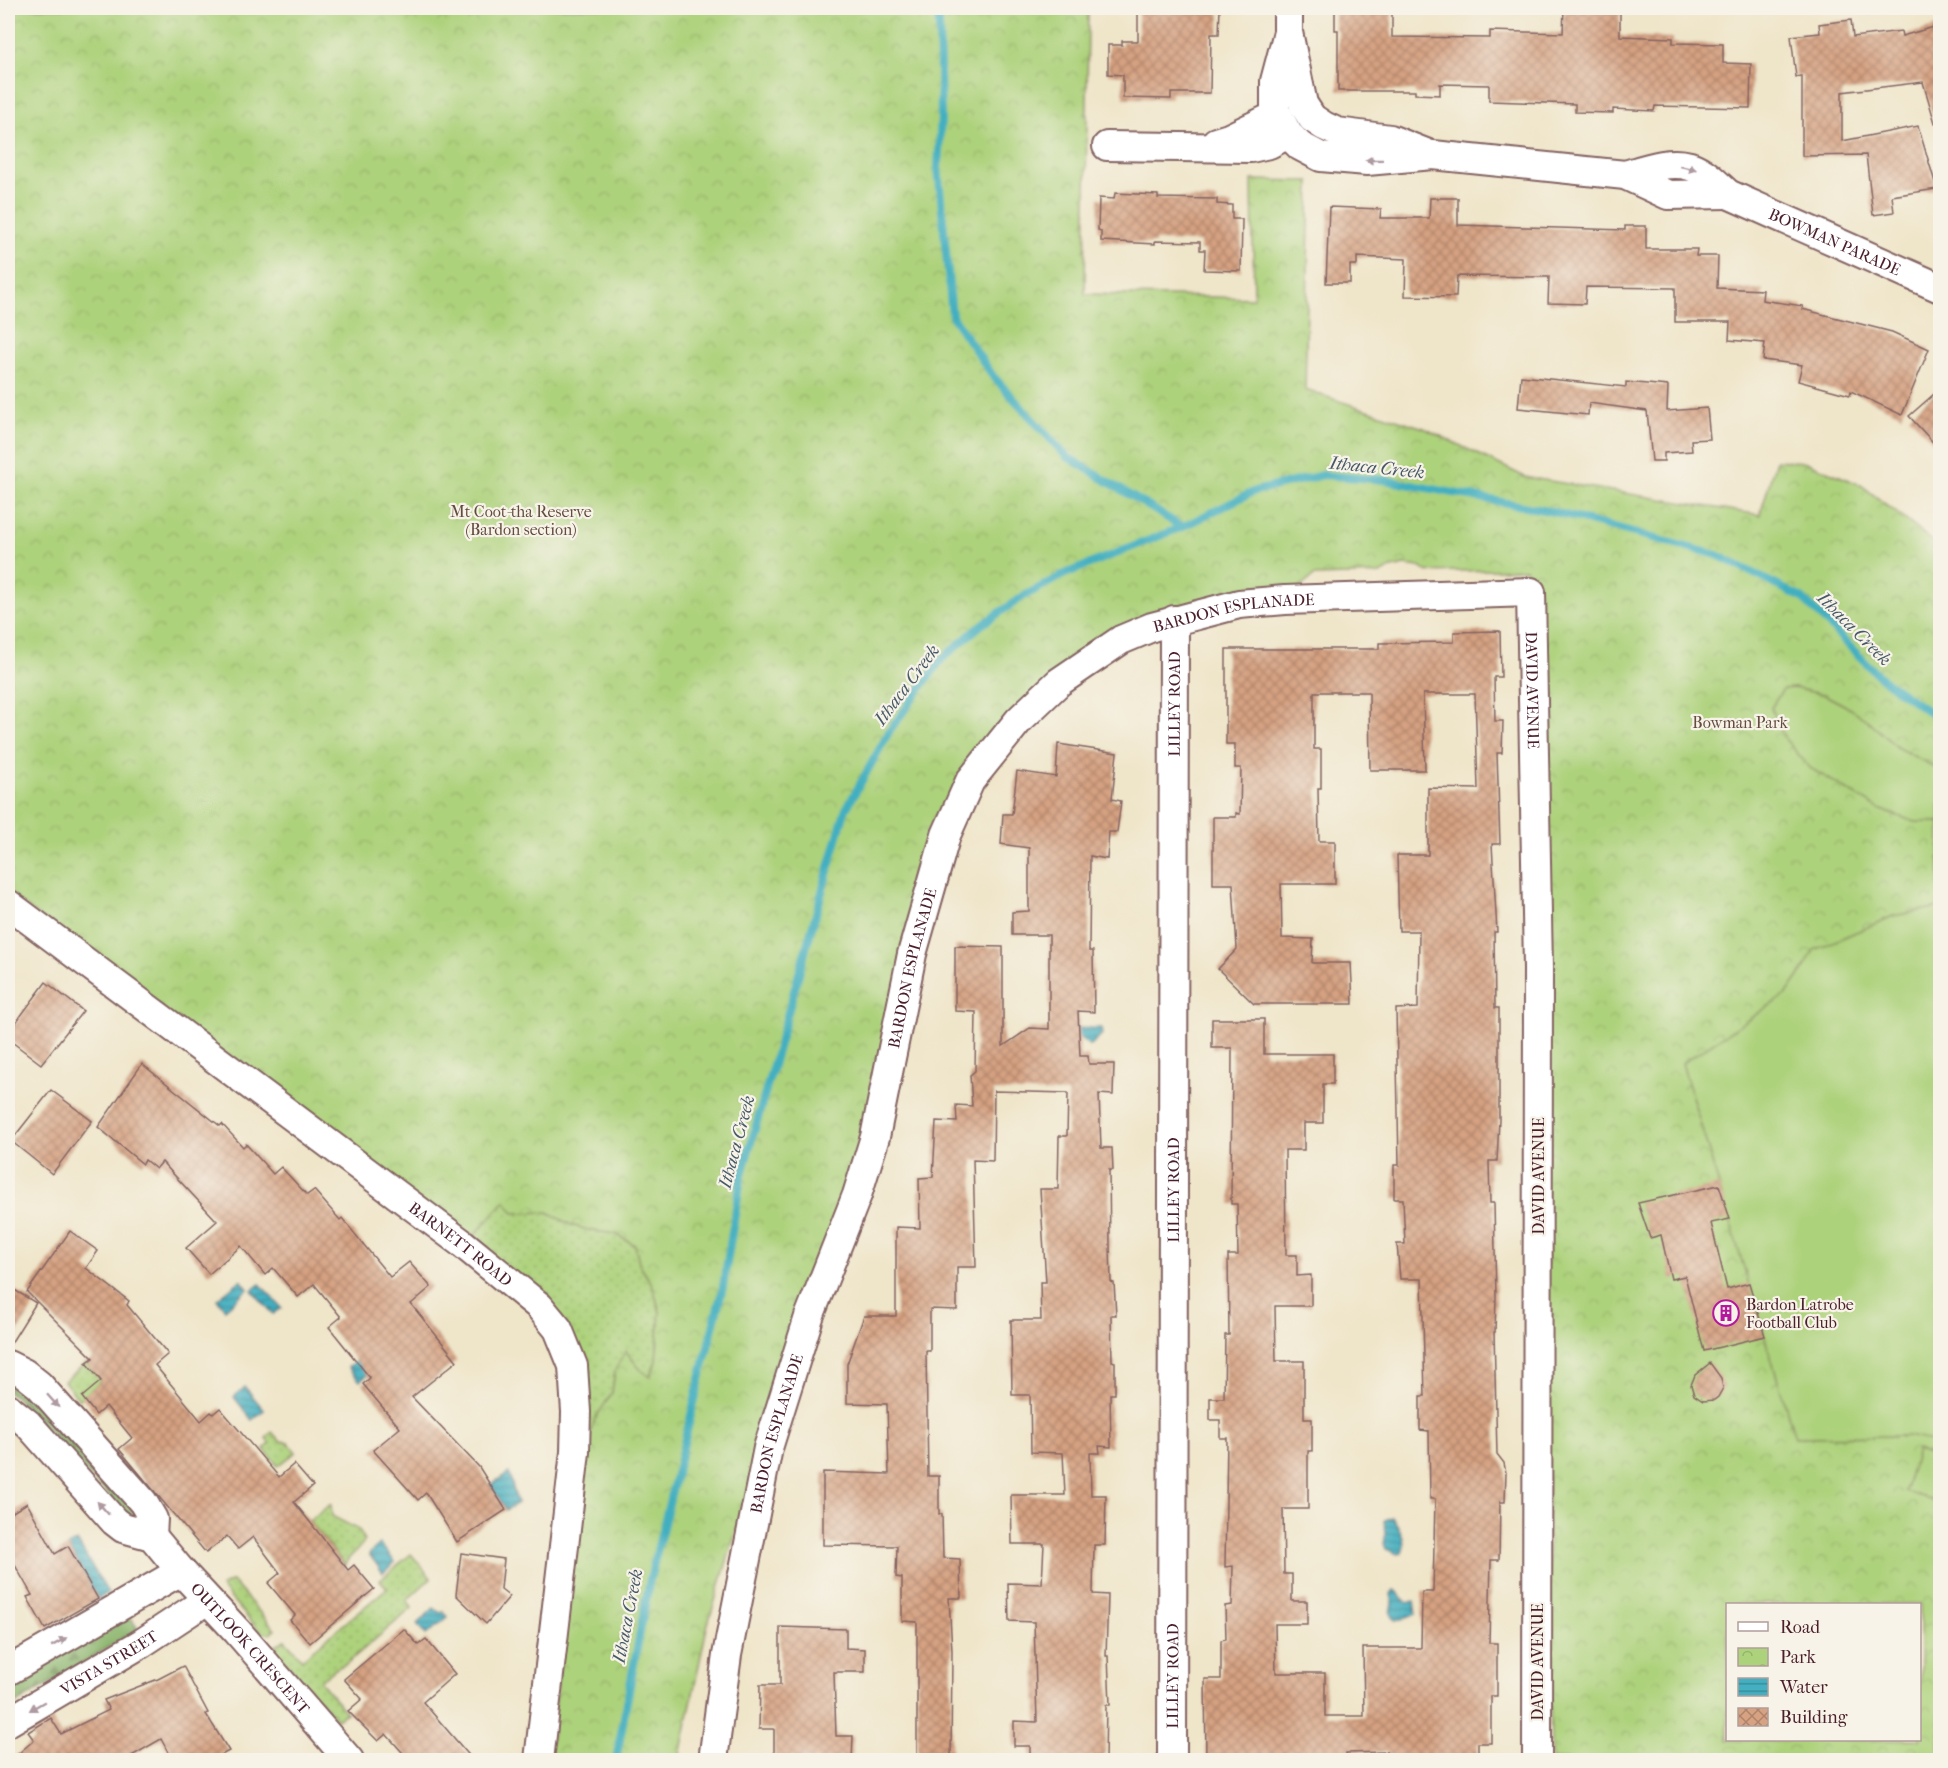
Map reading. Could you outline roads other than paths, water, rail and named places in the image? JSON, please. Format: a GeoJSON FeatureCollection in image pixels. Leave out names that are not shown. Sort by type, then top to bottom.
{"type":"FeatureCollection","features":[{"type":"Feature","properties":{"kind":"street","name":"BOWMAN PARADE"},"geometry":{"type":"LineString","coordinates":[[1288,20],[1303,104],[1312,118],[1337,132],[1390,139],[1433,155]]}},
{"type":"Feature","properties":{"kind":"street"},"geometry":{"type":"LineString","coordinates":[[1107,146],[1261,147],[1282,125],[1274,95],[1288,20]]}},
{"type":"Feature","properties":{"kind":"street","name":"BOWMAN PARADE"},"geometry":{"type":"LineString","coordinates":[[1282,125],[1300,146],[1321,157],[1367,161],[1433,155],[1625,175],[1667,164],[1689,166],[1703,173],[1728,194],[1941,288]]}},
{"type":"Feature","properties":{"kind":"street","name":"BARDON ESPLANADE"},"geometry":{"type":"LineString","coordinates":[[713,1761],[727,1655],[768,1448],[809,1317],[857,1195],[875,1137],[912,954],[946,835],[970,781],[1018,720],[1059,682],[1121,640],[1152,627],[1239,604],[1285,600],[1531,592]]}},
{"type":"Feature","properties":{"kind":"street","name":"DAVID AVENUE"},"geometry":{"type":"LineString","coordinates":[[1531,592],[1538,968],[1537,1761]]}},
{"type":"Feature","properties":{"kind":"street","name":"LILLEY ROAD"},"geometry":{"type":"LineString","coordinates":[[1172,1761],[1174,620]]}},
{"type":"Feature","properties":{"kind":"street","name":"BARNETT ROAD"},"geometry":{"type":"LineString","coordinates":[[8,904],[463,1244],[540,1306],[558,1329],[573,1366],[576,1412],[575,1452],[539,1761]]}},
{"type":"Feature","properties":{"kind":"street","name":"OUTLOOK CRESCENT"},"geometry":{"type":"LineString","coordinates":[[8,1365],[24,1373],[39,1385],[144,1502],[153,1519],[152,1536],[181,1572],[237,1631],[349,1761]]}},
{"type":"Feature","properties":{"kind":"street"},"geometry":{"type":"LineString","coordinates":[[8,1408],[28,1424],[114,1521],[123,1528],[152,1536]]}},
{"type":"Feature","properties":{"kind":"street"},"geometry":{"type":"LineString","coordinates":[[8,1671],[181,1572]]}},
{"type":"Feature","properties":{"kind":"street","name":"VISTA STREET"},"geometry":{"type":"LineString","coordinates":[[8,1722],[150,1638],[207,1600]]}},
{"type":"Feature","properties":{"kind":"water"},"geometry":{"type":"Polygon","coordinates":[[[1060,1028],[1102,1028],[1103,1033],[1090,1046],[1078,1036],[1060,1028]]]}},
{"type":"Feature","properties":{"kind":"water"},"geometry":{"type":"Polygon","coordinates":[[[241,1280],[248,1289],[225,1309],[217,1299],[241,1280]]]}},
{"type":"Feature","properties":{"kind":"water"},"geometry":{"type":"Polygon","coordinates":[[[260,1284],[282,1308],[273,1314],[252,1290],[260,1284]]]}},
{"type":"Feature","properties":{"kind":"water"},"geometry":{"type":"Polygon","coordinates":[[[374,1346],[386,1360],[360,1381],[348,1367],[374,1346]]]}},
{"type":"Feature","properties":{"kind":"water"},"geometry":{"type":"Polygon","coordinates":[[[245,1387],[264,1410],[252,1420],[234,1397],[245,1387]]]}},
{"type":"Feature","properties":{"kind":"water"},"geometry":{"type":"Polygon","coordinates":[[[509,1473],[517,1503],[506,1510],[490,1485],[509,1473]]]}},
{"type":"Feature","properties":{"kind":"water"},"geometry":{"type":"Polygon","coordinates":[[[1392,1517],[1402,1534],[1404,1543],[1402,1553],[1398,1554],[1386,1549],[1384,1543],[1385,1520],[1392,1517]]]}},
{"type":"Feature","properties":{"kind":"water"},"geometry":{"type":"Polygon","coordinates":[[[77,1541],[108,1593],[98,1599],[68,1546],[77,1541]]]}},
{"type":"Feature","properties":{"kind":"water"},"geometry":{"type":"Polygon","coordinates":[[[380,1544],[395,1562],[383,1573],[369,1554],[380,1544]]]}},
{"type":"Feature","properties":{"kind":"water"},"geometry":{"type":"Polygon","coordinates":[[[1394,1590],[1408,1603],[1414,1601],[1416,1614],[1396,1620],[1391,1613],[1393,1604],[1391,1594],[1394,1590]]]}},
{"type":"Feature","properties":{"kind":"water"},"geometry":{"type":"Polygon","coordinates":[[[434,1608],[440,1613],[443,1611],[448,1617],[426,1635],[417,1624],[434,1608]]]}},
{"type":"Feature","properties":{"kind":"waterway"},"geometry":{"type":"LineString","coordinates":[[936,8],[939,23],[941,117],[938,167],[952,316],[993,376],[1066,456],[1182,527]]}},
{"type":"Feature","properties":{"kind":"waterway","name":"Ithaca Creek"},"geometry":{"type":"LineString","coordinates":[[616,1760],[650,1579],[723,1287],[741,1178],[845,811],[890,730],[942,659],[980,626],[1024,596],[1065,574],[1182,527],[1255,491],[1323,475],[1385,480],[1554,512],[1717,555],[1802,598],[1881,678],[1940,720]]}},
{"type":"Feature","properties":{"kind":"place","name":"Bardon Latrobe Football Club"},"geometry":{"type":"Point","coordinates":[1726,1313]}},
{"type":"Feature","properties":{"kind":"park label","name":"Mt Coot-tha Reserve (Bardon section)"},"geometry":{"type":"Point","coordinates":[521,520]}},
{"type":"Feature","properties":{"kind":"park label","name":"Bowman Park"},"geometry":{"type":"Point","coordinates":[1740,722]}}]}
